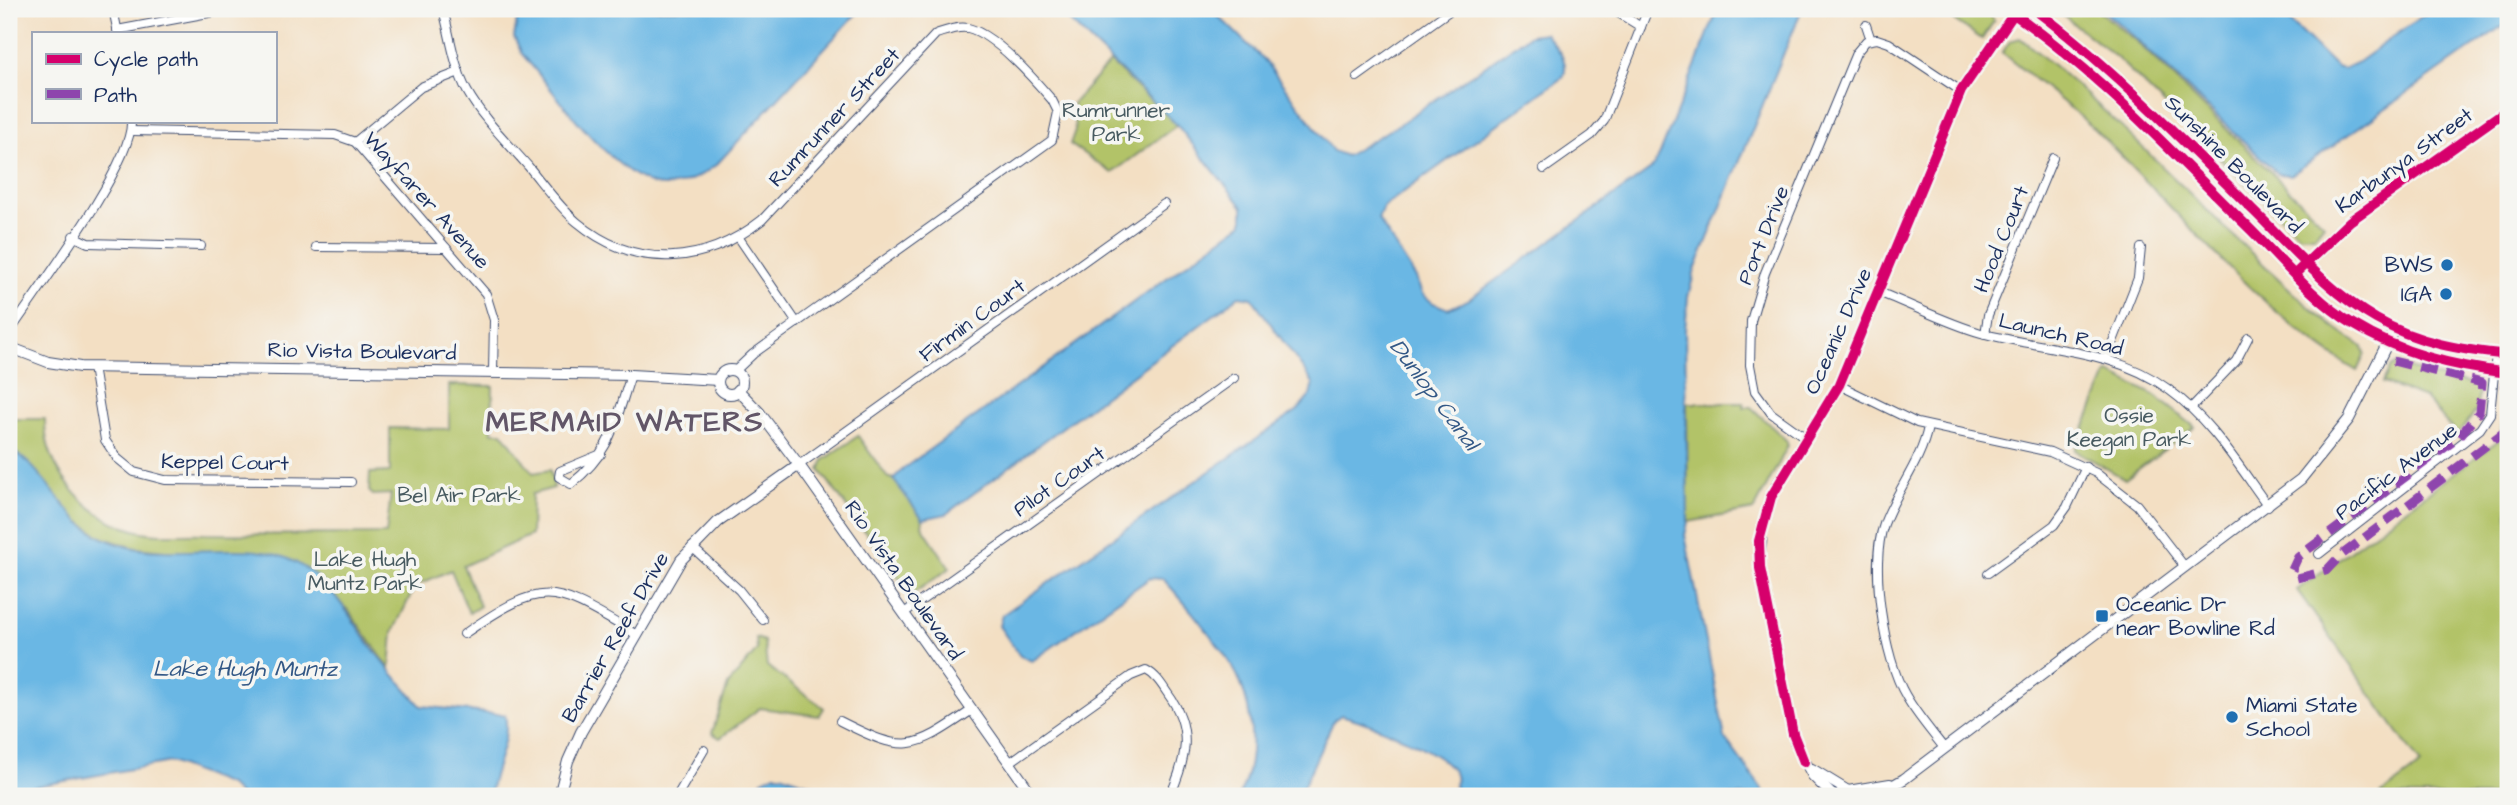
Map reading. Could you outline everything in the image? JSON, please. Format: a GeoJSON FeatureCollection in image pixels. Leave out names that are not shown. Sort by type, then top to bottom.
{"type":"FeatureCollection","features":[{"type":"Feature","properties":{"kind":"main road","name":"Sunshine Boulevard"},"geometry":{"type":"LineString","coordinates":[[2034,9],[2113,72],[2347,300],[2395,328],[2442,345],[2496,354]]}},
{"type":"Feature","properties":{"kind":"main road","name":"Sunshine Boulevard"},"geometry":{"type":"LineString","coordinates":[[2013,10],[2102,84],[2295,274],[2349,322],[2387,343],[2435,361],[2494,372]]}},
{"type":"Feature","properties":{"kind":"main road"},"geometry":{"type":"LineString","coordinates":[[2496,354],[2508,355]]}},
{"type":"Feature","properties":{"kind":"main road"},"geometry":{"type":"LineString","coordinates":[[2494,372],[2508,373]]}},
{"type":"Feature","properties":{"kind":"street"},"geometry":{"type":"LineString","coordinates":[[113,9],[117,32],[230,9]]}},
{"type":"Feature","properties":{"kind":"street","name":"Rumrunner Street"},"geometry":{"type":"LineString","coordinates":[[443,9],[459,72],[467,91],[486,117],[575,220],[594,235],[620,248],[648,256],[671,257],[701,253],[739,238],[762,220],[936,34],[954,28],[969,28],[984,36],[1052,100],[1058,112],[1052,140],[797,323],[735,371]]}},
{"type":"Feature","properties":{"kind":"street"},"geometry":{"type":"LineString","coordinates":[[1357,77],[1452,9]]}},
{"type":"Feature","properties":{"kind":"street"},"geometry":{"type":"LineString","coordinates":[[1612,9],[1641,27]]}},
{"type":"Feature","properties":{"kind":"street"},"geometry":{"type":"LineString","coordinates":[[1544,169],[1592,135],[1604,121],[1648,9]]}},
{"type":"Feature","properties":{"kind":"street","name":"Oceanic Drive"},"geometry":{"type":"LineString","coordinates":[[1833,796],[1804,762],[1793,734],[1759,556],[1762,526],[1771,497],[1839,385],[1961,91],[2013,10]]}},
{"type":"Feature","properties":{"kind":"street"},"geometry":{"type":"LineString","coordinates":[[1866,25],[1871,40],[1889,43],[1961,91]]}},
{"type":"Feature","properties":{"kind":"street","name":"Port Drive"},"geometry":{"type":"LineString","coordinates":[[1806,438],[1777,419],[1755,391],[1749,365],[1751,321],[1762,282],[1856,53],[1871,40]]}},
{"type":"Feature","properties":{"kind":"street"},"geometry":{"type":"LineString","coordinates":[[355,142],[421,87],[459,72]]}},
{"type":"Feature","properties":{"kind":"street"},"geometry":{"type":"LineString","coordinates":[[9,81],[9,125]]}},
{"type":"Feature","properties":{"kind":"street","name":"Karbunya Street"},"geometry":{"type":"LineString","coordinates":[[2295,274],[2350,221],[2508,109]]}},
{"type":"Feature","properties":{"kind":"street"},"geometry":{"type":"LineString","coordinates":[[9,333],[118,165],[132,131],[131,122]]}},
{"type":"Feature","properties":{"kind":"street","name":"Wayfarer Avenue"},"geometry":{"type":"LineString","coordinates":[[132,131],[335,135],[355,142],[479,284],[491,304],[493,372]]}},
{"type":"Feature","properties":{"kind":"street","name":"Hood Court"},"geometry":{"type":"LineString","coordinates":[[1985,334],[1988,315],[2053,158]]}},
{"type":"Feature","properties":{"kind":"street","name":"Firmin Court"},"geometry":{"type":"LineString","coordinates":[[799,466],[1164,204]]}},
{"type":"Feature","properties":{"kind":"street"},"geometry":{"type":"LineString","coordinates":[[73,236],[89,243],[201,246]]}},
{"type":"Feature","properties":{"kind":"street"},"geometry":{"type":"LineString","coordinates":[[739,238],[797,323]]}},
{"type":"Feature","properties":{"kind":"street"},"geometry":{"type":"LineString","coordinates":[[316,247],[446,248]]}},
{"type":"Feature","properties":{"kind":"street"},"geometry":{"type":"LineString","coordinates":[[2106,359],[2140,269],[2141,248]]}},
{"type":"Feature","properties":{"kind":"street","name":"Launch Road"},"geometry":{"type":"LineString","coordinates":[[1878,292],[1985,334],[2106,359],[2151,378],[2192,408],[2268,506]]}},
{"type":"Feature","properties":{"kind":"street"},"geometry":{"type":"LineString","coordinates":[[1874,796],[1904,779],[2301,479],[2337,436],[2395,328]]}},
{"type":"Feature","properties":{"kind":"street"},"geometry":{"type":"LineString","coordinates":[[2192,408],[2241,355],[2248,338]]}},
{"type":"Feature","properties":{"kind":"street","name":"Rio Vista Boulevard"},"geometry":{"type":"LineString","coordinates":[[9,347],[48,362],[93,367],[493,372],[718,380]]}},
{"type":"Feature","properties":{"kind":"street","name":"Pacific Avenue"},"geometry":{"type":"LineString","coordinates":[[2319,554],[2480,429],[2490,414],[2496,354]]}},
{"type":"Feature","properties":{"kind":"street","name":"Keppel Court"},"geometry":{"type":"LineString","coordinates":[[93,367],[105,440],[117,458],[134,472],[165,480],[351,482]]}},
{"type":"Feature","properties":{"kind":"street"},"geometry":{"type":"LineString","coordinates":[[725,371],[735,371],[741,381],[738,390],[731,394],[723,391],[718,380],[725,371]]}},
{"type":"Feature","properties":{"kind":"street"},"geometry":{"type":"LineString","coordinates":[[601,454],[560,471],[559,477],[571,484],[595,465],[601,454],[631,375]]}},
{"type":"Feature","properties":{"kind":"street","name":"Pilot Court"},"geometry":{"type":"LineString","coordinates":[[904,613],[1234,379]]}},
{"type":"Feature","properties":{"kind":"street"},"geometry":{"type":"LineString","coordinates":[[1839,385],[1928,427],[2037,449],[2086,467],[2137,505],[2185,567]]}},
{"type":"Feature","properties":{"kind":"street","name":"Rio Vista Boulevard"},"geometry":{"type":"LineString","coordinates":[[738,390],[760,413],[799,466],[1033,796]]}},
{"type":"Feature","properties":{"kind":"street"},"geometry":{"type":"LineString","coordinates":[[1928,427],[1922,447],[1884,524],[1877,553],[1877,580],[1896,675],[1905,696],[1944,748]]}},
{"type":"Feature","properties":{"kind":"street","name":"Barrier Reef Drive"},"geometry":{"type":"LineString","coordinates":[[559,796],[574,747],[673,572],[692,547],[718,522],[799,466]]}},
{"type":"Feature","properties":{"kind":"street"},"geometry":{"type":"LineString","coordinates":[[1988,573],[2054,525],[2067,507],[2086,467]]}},
{"type":"Feature","properties":{"kind":"street"},"geometry":{"type":"LineString","coordinates":[[692,547],[739,590],[763,620]]}},
{"type":"Feature","properties":{"kind":"street"},"geometry":{"type":"LineString","coordinates":[[464,634],[501,607],[529,596],[552,594],[577,601],[637,635]]}},
{"type":"Feature","properties":{"kind":"street"},"geometry":{"type":"LineString","coordinates":[[1009,763],[1131,676],[1146,670],[1156,678],[1173,701],[1186,737],[1184,762],[1170,796]]}},
{"type":"Feature","properties":{"kind":"street"},"geometry":{"type":"LineString","coordinates":[[840,721],[879,741],[899,745],[932,738],[972,710]]}},
{"type":"Feature","properties":{"kind":"street"},"geometry":{"type":"LineString","coordinates":[[677,796],[704,750]]}},
{"type":"Feature","properties":{"kind":"street"},"geometry":{"type":"LineString","coordinates":[[1804,762],[1849,794],[1904,779]]}},
{"type":"Feature","properties":{"kind":"green space"},"geometry":{"type":"Polygon","coordinates":[[[1938,9],[1985,9],[1994,21],[1982,39],[1938,9]]]}},
{"type":"Feature","properties":{"kind":"green space"},"geometry":{"type":"Polygon","coordinates":[[[2055,9],[2096,9],[2136,41],[2324,224],[2315,235],[2299,235],[2117,58],[2055,9]]]}},
{"type":"Feature","properties":{"kind":"green space"},"geometry":{"type":"Polygon","coordinates":[[[2020,38],[2107,114],[2302,300],[2363,347],[2365,354],[2357,371],[2285,319],[2251,289],[2092,127],[2002,53],[2010,41],[2020,38]]]}},
{"type":"Feature","properties":{"kind":"green space","name":"Rumrunner Park"},"geometry":{"type":"Polygon","coordinates":[[[1110,62],[1177,125],[1112,173],[1070,144],[1075,130],[1073,103],[1110,62]]]}},
{"type":"Feature","properties":{"kind":"green space"},"geometry":{"type":"Polygon","coordinates":[[[2396,364],[2444,379],[2479,385],[2477,410],[2457,435],[2425,398],[2383,383],[2390,368],[2396,364]]]}},
{"type":"Feature","properties":{"kind":"green space","name":"Ossie Keegan Park"},"geometry":{"type":"Polygon","coordinates":[[[2108,372],[2154,395],[2195,427],[2125,479],[2075,450],[2108,372]]]}},
{"type":"Feature","properties":{"kind":"green space"},"geometry":{"type":"Polygon","coordinates":[[[449,385],[493,386],[492,432],[502,432],[533,473],[550,470],[554,488],[532,494],[531,535],[463,566],[480,606],[469,613],[451,570],[415,586],[393,632],[390,669],[348,610],[285,558],[260,553],[175,552],[135,548],[101,537],[70,514],[39,476],[9,449],[9,419],[45,419],[52,455],[70,487],[98,513],[131,529],[148,533],[386,534],[391,494],[373,495],[369,491],[370,473],[390,472],[390,428],[449,429],[449,385]]]}},
{"type":"Feature","properties":{"kind":"green space"},"geometry":{"type":"Polygon","coordinates":[[[2508,389],[2508,796],[2379,796],[2421,765],[2297,590],[2500,439],[2508,389]]]}},
{"type":"Feature","properties":{"kind":"green space"},"geometry":{"type":"Polygon","coordinates":[[[1687,403],[1744,403],[1744,407],[1751,407],[1786,440],[1788,446],[1754,510],[1688,522],[1687,403]]]}},
{"type":"Feature","properties":{"kind":"green space"},"geometry":{"type":"Polygon","coordinates":[[[858,436],[887,477],[893,479],[923,519],[922,526],[950,568],[914,593],[898,577],[820,470],[824,460],[858,436]]]}},
{"type":"Feature","properties":{"kind":"green space"},"geometry":{"type":"Polygon","coordinates":[[[756,638],[764,641],[767,666],[824,708],[819,716],[760,708],[720,738],[712,733],[728,685],[757,650],[756,638]]]}},
{"type":"Feature","properties":{"kind":"water"},"geometry":{"type":"Polygon","coordinates":[[[519,9],[861,9],[717,164],[687,182],[660,186],[635,175],[600,146],[522,54],[514,37],[519,9]]]}},
{"type":"Feature","properties":{"kind":"water","name":"Dunlop Canal"},"geometry":{"type":"Polygon","coordinates":[[[1057,9],[1211,9],[1265,61],[1333,151],[1346,156],[1401,123],[1530,35],[1545,33],[1563,59],[1563,77],[1383,207],[1378,219],[1416,278],[1422,294],[1433,303],[1448,309],[1468,300],[1651,169],[1659,156],[1718,9],[1802,9],[1695,270],[1688,297],[1685,330],[1688,522],[1685,535],[1725,738],[1767,796],[1453,796],[1455,775],[1437,756],[1404,739],[1341,715],[1334,720],[1299,796],[1239,796],[1245,783],[1251,753],[1250,722],[1244,693],[1225,656],[1163,579],[1150,578],[1032,661],[1020,656],[999,626],[1002,615],[1298,410],[1310,396],[1313,383],[1252,298],[1239,296],[946,514],[923,519],[893,479],[904,468],[1243,223],[1243,207],[1177,125],[1057,9]]]}},
{"type":"Feature","properties":{"kind":"water"},"geometry":{"type":"Polygon","coordinates":[[[2101,9],[2277,9],[2336,67],[2343,69],[2358,62],[2432,9],[2508,9],[2508,22],[2291,175],[2278,174],[2129,32],[2101,9]]]}},
{"type":"Feature","properties":{"kind":"water","name":"Lake Hugh Muntz"},"geometry":{"type":"Polygon","coordinates":[[[9,449],[33,467],[74,516],[101,537],[123,546],[147,550],[265,552],[286,558],[314,574],[336,597],[379,656],[421,706],[505,715],[505,735],[490,796],[240,796],[229,785],[170,762],[9,791],[9,449]]]}},
{"type":"Feature","properties":{"kind":"water"},"geometry":{"type":"Polygon","coordinates":[[[775,774],[843,796],[753,796],[762,780],[775,774]]]}},
{"type":"Feature","properties":{"kind":"marked path"},"geometry":{"type":"LineString","coordinates":[[2500,339],[2508,339]]}},
{"type":"Feature","properties":{"kind":"marked path"},"geometry":{"type":"LineString","coordinates":[[2292,570],[2298,557],[2459,437],[2479,412],[2482,383],[2393,361]]}},
{"type":"Feature","properties":{"kind":"marked path"},"geometry":{"type":"LineString","coordinates":[[2501,385],[2508,385]]}},
{"type":"Feature","properties":{"kind":"marked path"},"geometry":{"type":"LineString","coordinates":[[2297,578],[2326,571],[2339,557],[2508,429]]}},
{"type":"Feature","properties":{"kind":"cycle path"},"geometry":{"type":"LineString","coordinates":[[2007,9],[2104,86],[2299,280],[2339,315],[2371,334],[2409,351],[2467,367],[2508,373]]}},
{"type":"Feature","properties":{"kind":"cycle path"},"geometry":{"type":"LineString","coordinates":[[1804,762],[1793,734],[1760,568],[1759,541],[1771,497],[1839,385],[1961,91],[2017,9]]}},
{"type":"Feature","properties":{"kind":"cycle path"},"geometry":{"type":"LineString","coordinates":[[2034,9],[2092,56],[2174,131],[2342,296],[2376,319],[2407,334],[2457,348],[2508,355]]}},
{"type":"Feature","properties":{"kind":"cycle path"},"geometry":{"type":"LineString","coordinates":[[2298,271],[2350,221],[2508,109]]}},
{"type":"Feature","properties":{"kind":"place","name":"BWS"},"geometry":{"type":"Point","coordinates":[2447,265]}},
{"type":"Feature","properties":{"kind":"place","name":"IGA"},"geometry":{"type":"Point","coordinates":[2446,294]}},
{"type":"Feature","properties":{"kind":"place","name":"Oceanic Dr near Bowline Rd"},"geometry":{"type":"Point","coordinates":[2102,616]}},
{"type":"Feature","properties":{"kind":"place","name":"Miami State School"},"geometry":{"type":"Point","coordinates":[2232,717]}},
{"type":"Feature","properties":{"kind":"district","name":"MERMAID WATERS"},"geometry":{"type":"Point","coordinates":[625,421]}},
{"type":"Feature","properties":{"kind":"park label","name":"Bel Air Park"},"geometry":{"type":"Point","coordinates":[459,495]}},
{"type":"Feature","properties":{"kind":"park label","name":"Lake Hugh Muntz Park"},"geometry":{"type":"Point","coordinates":[365,571]}}]}
